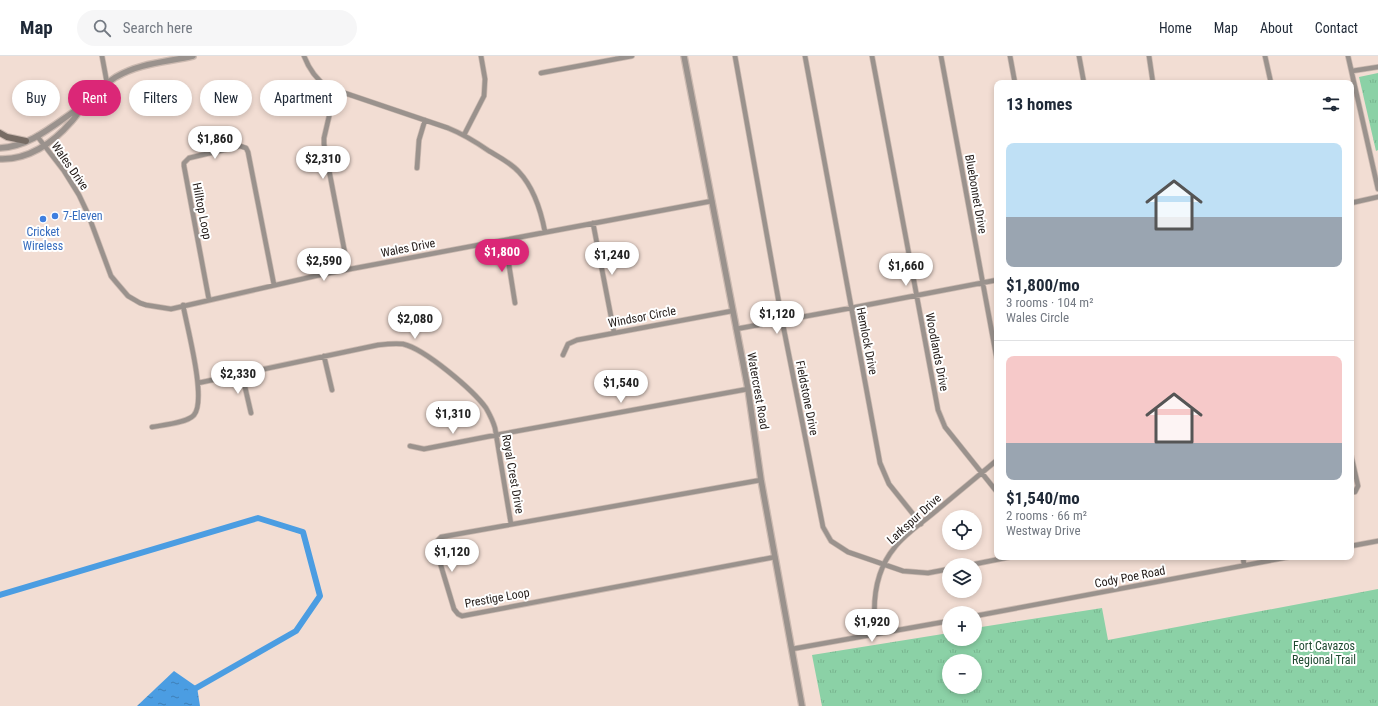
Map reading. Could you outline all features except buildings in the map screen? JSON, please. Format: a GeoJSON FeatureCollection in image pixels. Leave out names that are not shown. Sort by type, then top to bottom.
{"type":"FeatureCollection","features":[{"type":"Feature","properties":{"kind":"main road"},"geometry":{"type":"LineString","coordinates":[[0,133],[7,137],[26,141]]}},
{"type":"Feature","properties":{"kind":"street"},"geometry":{"type":"LineString","coordinates":[[102,56],[106,80]]}},
{"type":"Feature","properties":{"kind":"street"},"geometry":{"type":"LineString","coordinates":[[112,80],[135,68],[193,56]]}},
{"type":"Feature","properties":{"kind":"street"},"geometry":{"type":"LineString","coordinates":[[304,56],[311,72],[318,80]]}},
{"type":"Feature","properties":{"kind":"street"},"geometry":{"type":"LineString","coordinates":[[464,135],[484,96],[485,79],[480,56]]}},
{"type":"Feature","properties":{"kind":"street"},"geometry":{"type":"LineString","coordinates":[[541,73],[632,56]]}},
{"type":"Feature","properties":{"kind":"street","name":"Watercrest Road"},"geometry":{"type":"LineString","coordinates":[[684,56],[748,389],[761,480],[802,706]]}},
{"type":"Feature","properties":{"kind":"street","name":"Fieldstone Drive"},"geometry":{"type":"LineString","coordinates":[[735,56],[782,320],[823,527],[831,541],[848,552],[903,571],[928,573],[942,570]]}},
{"type":"Feature","properties":{"kind":"street","name":"Hemlock Drive"},"geometry":{"type":"LineString","coordinates":[[805,56],[880,462],[889,484],[921,524]]}},
{"type":"Feature","properties":{"kind":"street","name":"Woodlands Drive"},"geometry":{"type":"LineString","coordinates":[[872,56],[938,410],[945,428],[994,488]]}},
{"type":"Feature","properties":{"kind":"street","name":"Bluebonnet Drive"},"geometry":{"type":"LineString","coordinates":[[941,56],[994,345]]}},
{"type":"Feature","properties":{"kind":"street"},"geometry":{"type":"LineString","coordinates":[[1010,56],[1014,80]]}},
{"type":"Feature","properties":{"kind":"street"},"geometry":{"type":"LineString","coordinates":[[1079,56],[1083,80]]}},
{"type":"Feature","properties":{"kind":"street"},"geometry":{"type":"LineString","coordinates":[[1149,56],[1153,80]]}},
{"type":"Feature","properties":{"kind":"street"},"geometry":{"type":"LineString","coordinates":[[1265,56],[1270,80]]}},
{"type":"Feature","properties":{"kind":"street"},"geometry":{"type":"LineString","coordinates":[[1348,56],[1354,80]]}},
{"type":"Feature","properties":{"kind":"street"},"geometry":{"type":"LineString","coordinates":[[1352,71],[1378,67]]}},
{"type":"Feature","properties":{"kind":"street"},"geometry":{"type":"LineString","coordinates":[[1354,80],[1378,189]]}},
{"type":"Feature","properties":{"kind":"street"},"geometry":{"type":"LineString","coordinates":[[347,95],[425,120],[464,135],[505,161],[519,172],[531,189],[536,200],[545,232]]}},
{"type":"Feature","properties":{"kind":"street"},"geometry":{"type":"LineString","coordinates":[[0,148],[8,148],[37,136],[68,116]]}},
{"type":"Feature","properties":{"kind":"street"},"geometry":{"type":"LineString","coordinates":[[0,159],[12,160],[20,158],[44,147],[59,135],[72,122],[76,116]]}},
{"type":"Feature","properties":{"kind":"street"},"geometry":{"type":"LineString","coordinates":[[329,116],[324,144],[348,270]]}},
{"type":"Feature","properties":{"kind":"street"},"geometry":{"type":"LineString","coordinates":[[417,168],[419,140],[425,120]]}},
{"type":"Feature","properties":{"kind":"street","name":"Wales Drive"},"geometry":{"type":"LineString","coordinates":[[37,136],[64,171],[79,195],[112,276],[128,296],[146,305],[171,309],[274,284],[712,201]]}},
{"type":"Feature","properties":{"kind":"street","name":"Hilltop Loop"},"geometry":{"type":"LineString","coordinates":[[209,300],[184,166],[184,163],[189,158],[240,146],[246,148],[274,284]]}},
{"type":"Feature","properties":{"kind":"street"},"geometry":{"type":"LineString","coordinates":[[1354,202],[1378,197]]}},
{"type":"Feature","properties":{"kind":"street"},"geometry":{"type":"LineString","coordinates":[[593,223],[614,332]]}},
{"type":"Feature","properties":{"kind":"street"},"geometry":{"type":"LineString","coordinates":[[505,240],[515,303]]}},
{"type":"Feature","properties":{"kind":"street"},"geometry":{"type":"LineString","coordinates":[[736,329],[994,281]]}},
{"type":"Feature","properties":{"kind":"street"},"geometry":{"type":"LineString","coordinates":[[152,427],[187,420],[194,414],[198,405],[198,383],[183,305]]}},
{"type":"Feature","properties":{"kind":"street","name":"Windsor Circle"},"geometry":{"type":"LineString","coordinates":[[563,355],[568,344],[577,340],[732,310]]}},
{"type":"Feature","properties":{"kind":"street","name":"Royal Crest Drive"},"geometry":{"type":"LineString","coordinates":[[198,383],[378,345],[403,344],[410,347],[429,358],[471,392],[486,409],[493,420],[511,524]]}},
{"type":"Feature","properties":{"kind":"street"},"geometry":{"type":"LineString","coordinates":[[324,356],[332,390]]}},
{"type":"Feature","properties":{"kind":"street"},"geometry":{"type":"LineString","coordinates":[[242,374],[251,413]]}},
{"type":"Feature","properties":{"kind":"street"},"geometry":{"type":"LineString","coordinates":[[410,446],[424,449],[748,389]]}},
{"type":"Feature","properties":{"kind":"street","name":"Larkspur Drive"},"geometry":{"type":"LineString","coordinates":[[876,634],[874,604],[877,584],[884,565],[895,546],[994,462]]}},
{"type":"Feature","properties":{"kind":"street"},"geometry":{"type":"LineString","coordinates":[[1354,468],[1358,486],[1354,491]]}},
{"type":"Feature","properties":{"kind":"street","name":"Prestige Loop"},"geometry":{"type":"LineString","coordinates":[[761,480],[441,537],[435,546],[454,609],[462,616],[775,557]]}},
{"type":"Feature","properties":{"kind":"street"},"geometry":{"type":"LineString","coordinates":[[1354,545],[1378,541]]}},
{"type":"Feature","properties":{"kind":"street"},"geometry":{"type":"LineString","coordinates":[[982,563],[995,560]]}},
{"type":"Feature","properties":{"kind":"street"},"geometry":{"type":"LineString","coordinates":[[1243,560],[1244,566]]}},
{"type":"Feature","properties":{"kind":"street","name":"Cody Poe Road"},"geometry":{"type":"LineString","coordinates":[[982,615],[1275,560]]}},
{"type":"Feature","properties":{"kind":"street"},"geometry":{"type":"LineString","coordinates":[[792,649],[942,622]]}},
{"type":"Feature","properties":{"kind":"green space"},"geometry":{"type":"Polygon","coordinates":[[[1378,73],[1378,150],[1376,151],[1359,77],[1378,73]]]}},
{"type":"Feature","properties":{"kind":"green space","name":"Fort Cavazos Regional Trail"},"geometry":{"type":"Polygon","coordinates":[[[1378,589],[1378,706],[822,706],[812,655],[942,634],[942,646],[982,646],[982,627],[1102,608],[1108,640],[1378,589]]]}},
{"type":"Feature","properties":{"kind":"water"},"geometry":{"type":"Polygon","coordinates":[[[174,671],[197,687],[200,706],[137,706],[174,671]]]}},
{"type":"Feature","properties":{"kind":"waterway"},"geometry":{"type":"LineString","coordinates":[[0,595],[258,518],[303,532],[320,596],[296,631],[191,691]]}},
{"type":"Feature","properties":{"kind":"place","name":"7-Eleven"},"geometry":{"type":"Point","coordinates":[55,216]}},
{"type":"Feature","properties":{"kind":"place","name":"Cricket Wireless"},"geometry":{"type":"Point","coordinates":[43,219]}}]}
